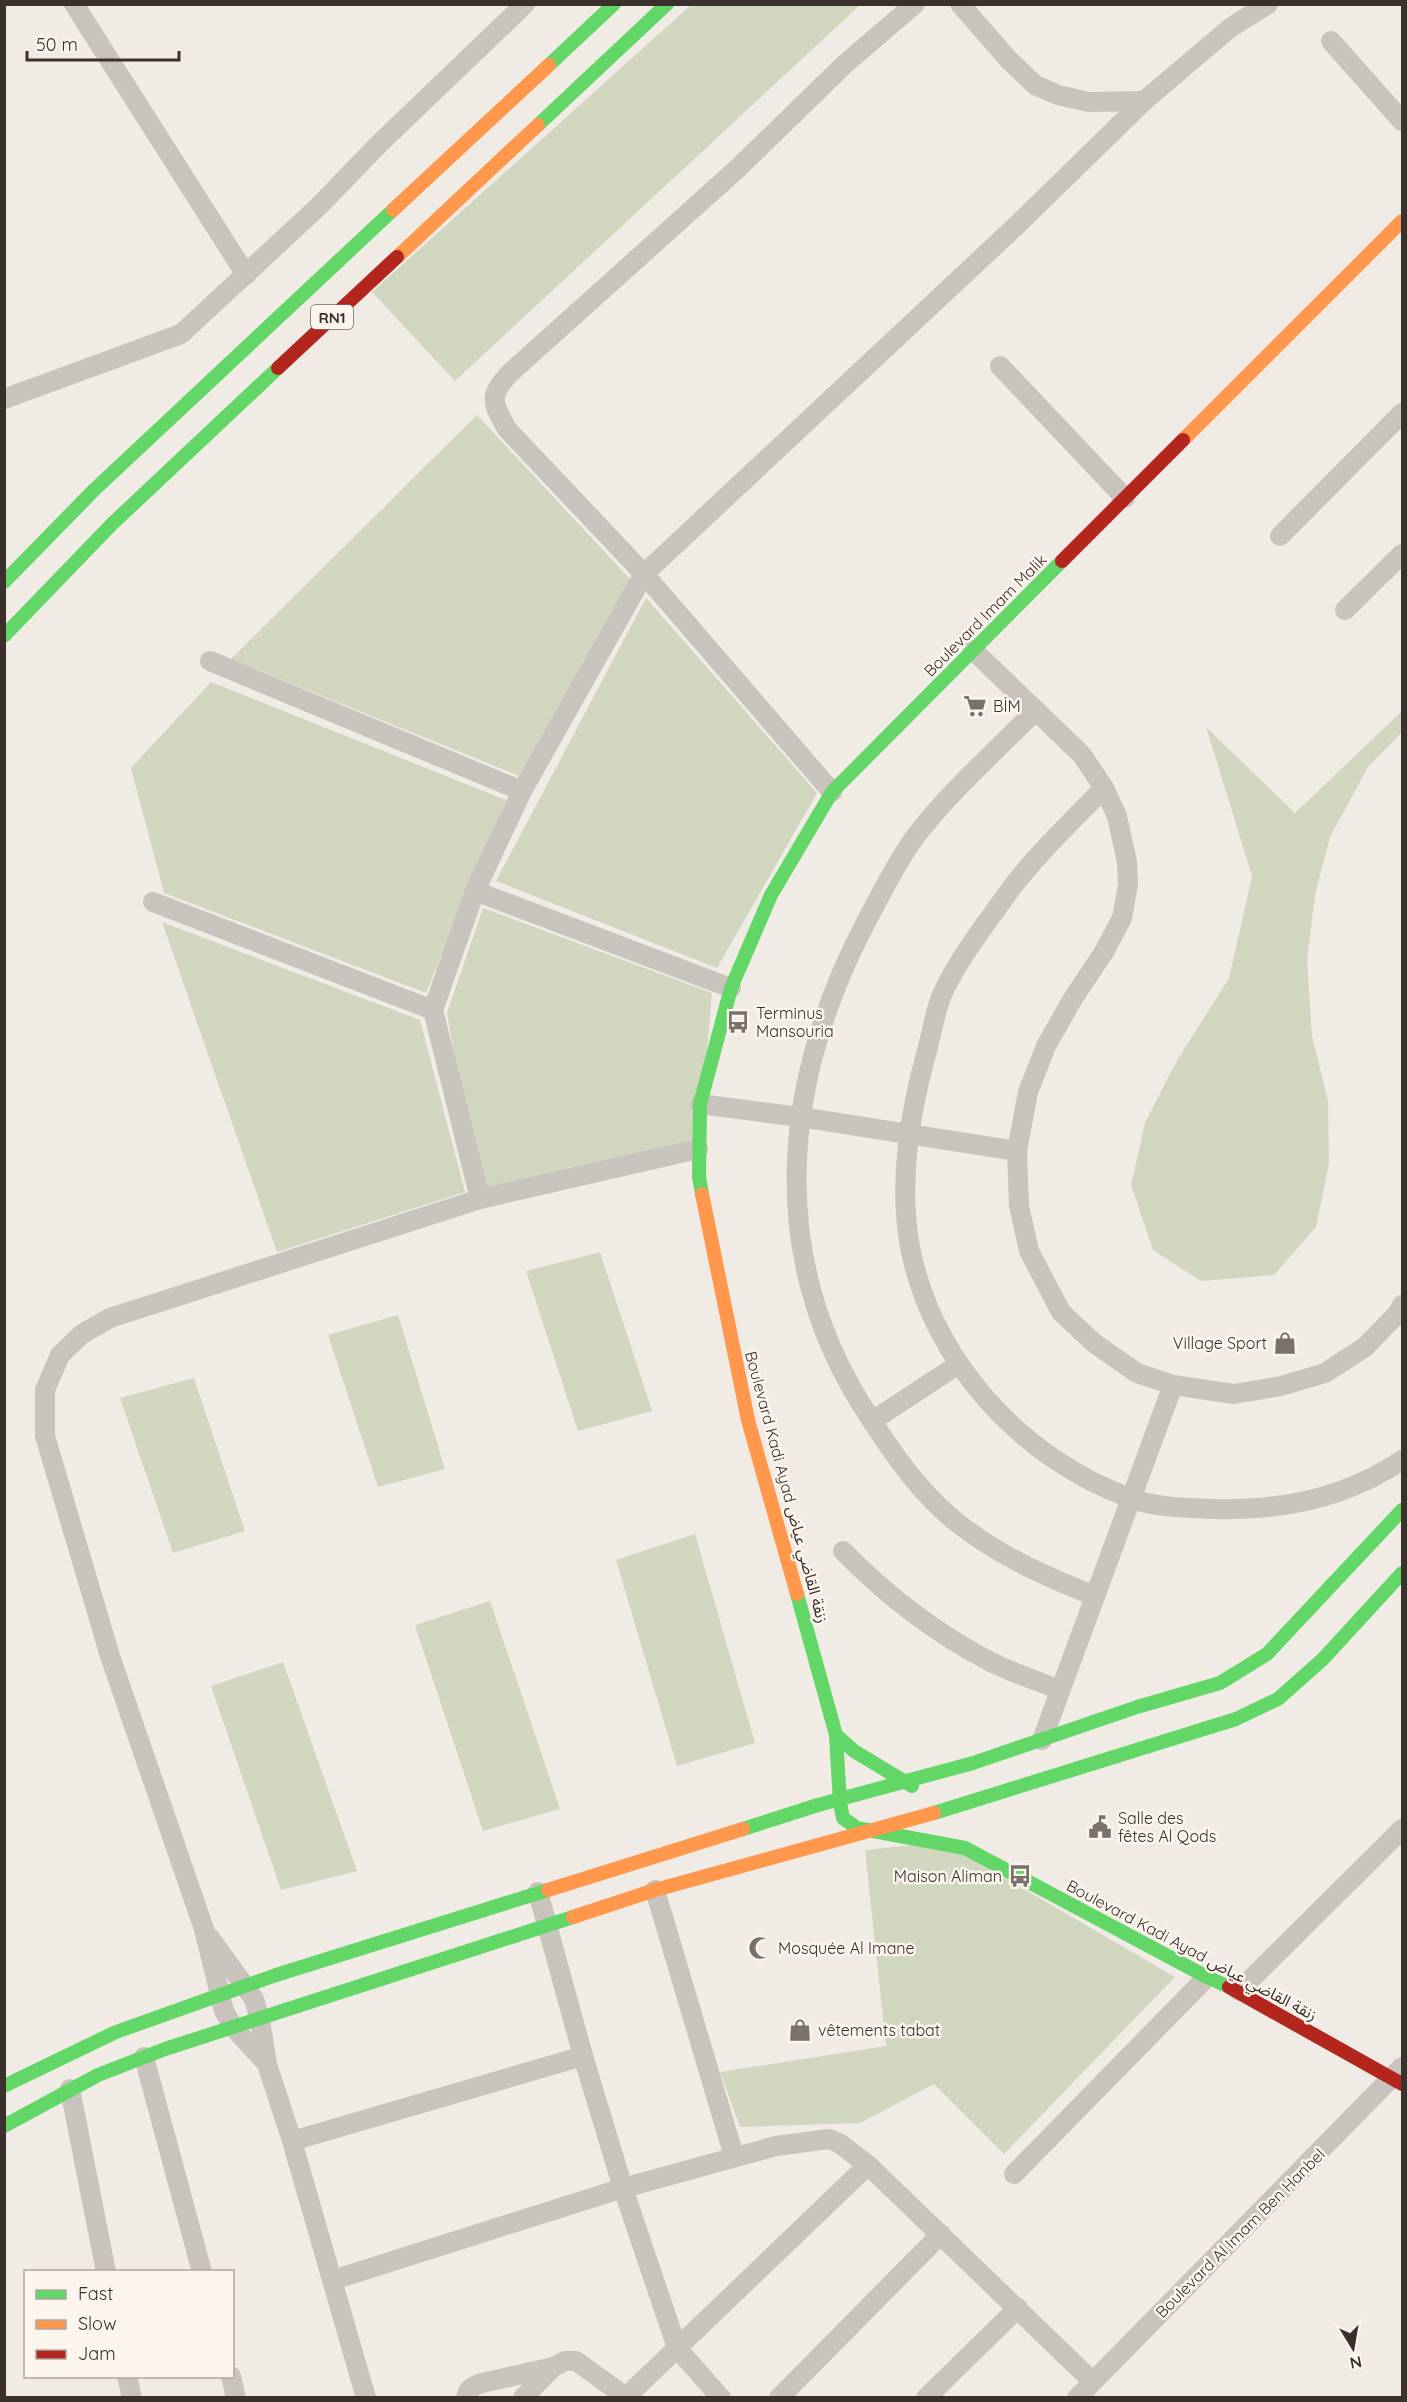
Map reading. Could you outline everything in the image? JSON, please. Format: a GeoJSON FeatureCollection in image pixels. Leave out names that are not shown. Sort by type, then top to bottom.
{"type":"FeatureCollection","features":[{"type":"Feature","properties":{"kind":"main road","name":"RN1"},"geometry":{"type":"LineString","coordinates":[[4,582],[94,490],[614,4]]}},
{"type":"Feature","properties":{"kind":"main road","name":"RN1"},"geometry":{"type":"LineString","coordinates":[[4,636],[112,524],[667,4]]}},
{"type":"Feature","properties":{"kind":"main road","name":"Boulevard Imam Malik"},"geometry":{"type":"LineString","coordinates":[[700,1104],[731,988],[771,895],[832,792],[1402,221]]}},
{"type":"Feature","properties":{"kind":"main road","name":"Boulevard Kadi Ayad زنقة القاضي عياض"},"geometry":{"type":"LineString","coordinates":[[700,1104],[699,1177],[748,1420],[836,1735],[841,1814],[848,1823],[871,1830],[965,1848],[1399,2077]]}},
{"type":"Feature","properties":{"kind":"main road"},"geometry":{"type":"LineString","coordinates":[[4,2086],[116,2032],[244,1987],[538,1892],[840,1798],[973,1763],[1137,1707],[1220,1683],[1267,1654],[1402,1510]]}},
{"type":"Feature","properties":{"kind":"main road"},"geometry":{"type":"LineString","coordinates":[[4,2126],[70,2089],[144,2057],[655,1890],[871,1830],[931,1802],[1225,1722],[1278,1699],[1323,1659],[1402,1574]]}},
{"type":"Feature","properties":{"kind":"main road","name":"Boulevard Kadi Ayad زنقة القاضي عياض"},"geometry":{"type":"LineString","coordinates":[[836,1735],[854,1751],[905,1782],[931,1802],[965,1848]]}},
{"type":"Feature","properties":{"kind":"street"},"geometry":{"type":"LineString","coordinates":[[74,4],[246,275]]}},
{"type":"Feature","properties":{"kind":"street"},"geometry":{"type":"LineString","coordinates":[[4,399],[181,334],[246,275],[525,4]]}},
{"type":"Feature","properties":{"kind":"street"},"geometry":{"type":"LineString","coordinates":[[832,792],[644,574],[507,429],[497,411],[494,398],[496,388],[510,374],[737,169],[846,64],[915,4]]}},
{"type":"Feature","properties":{"kind":"street"},"geometry":{"type":"LineString","coordinates":[[960,4],[1008,59],[1035,85],[1058,95],[1089,102],[1144,101]]}},
{"type":"Feature","properties":{"kind":"street"},"geometry":{"type":"LineString","coordinates":[[480,1199],[433,1010],[475,891],[522,791],[644,574],[1009,232],[1144,101],[1230,28],[1268,4]]}},
{"type":"Feature","properties":{"kind":"street"},"geometry":{"type":"LineString","coordinates":[[1331,41],[1402,121]]}},
{"type":"Feature","properties":{"kind":"street"},"geometry":{"type":"LineString","coordinates":[[999,366],[1125,498]]}},
{"type":"Feature","properties":{"kind":"street"},"geometry":{"type":"LineString","coordinates":[[1280,536],[1402,413]]}},
{"type":"Feature","properties":{"kind":"street"},"geometry":{"type":"LineString","coordinates":[[1345,610],[1402,554]]}},
{"type":"Feature","properties":{"kind":"street"},"geometry":{"type":"LineString","coordinates":[[973,650],[1082,755],[1104,788],[1117,816],[1124,839],[1128,885],[1122,918],[1104,952],[1072,1000],[1046,1046],[1028,1092],[1017,1151],[1019,1206],[1029,1251],[1061,1312],[1094,1343],[1137,1373],[1173,1385],[1233,1394],[1281,1386],[1325,1373],[1365,1347],[1398,1313],[1402,1305]]}},
{"type":"Feature","properties":{"kind":"street"},"geometry":{"type":"LineString","coordinates":[[210,661],[522,791]]}},
{"type":"Feature","properties":{"kind":"street"},"geometry":{"type":"LineString","coordinates":[[1036,710],[945,802],[922,829],[885,887],[848,957],[825,1015],[811,1061],[800,1117],[795,1183],[804,1263],[811,1292],[828,1340],[842,1372],[890,1451],[927,1495],[964,1529],[1037,1573],[1095,1596]]}},
{"type":"Feature","properties":{"kind":"street"},"geometry":{"type":"LineString","coordinates":[[1104,788],[1021,876],[958,966],[941,998],[919,1079],[908,1134],[904,1200],[911,1249],[929,1308],[938,1329],[972,1383],[1009,1423],[1042,1450],[1078,1473],[1131,1499],[1182,1508],[1244,1510],[1285,1507],[1336,1493],[1386,1471],[1402,1460]]}},
{"type":"Feature","properties":{"kind":"street"},"geometry":{"type":"LineString","coordinates":[[475,891],[731,988]]}},
{"type":"Feature","properties":{"kind":"street"},"geometry":{"type":"LineString","coordinates":[[153,902],[433,1010]]}},
{"type":"Feature","properties":{"kind":"street"},"geometry":{"type":"LineString","coordinates":[[700,1104],[800,1117],[1017,1151]]}},
{"type":"Feature","properties":{"kind":"street"},"geometry":{"type":"LineString","coordinates":[[267,2064],[228,2020],[204,1929],[110,1656],[45,1436],[45,1390],[60,1355],[82,1334],[110,1318],[480,1199],[698,1149]]}},
{"type":"Feature","properties":{"kind":"street"},"geometry":{"type":"LineString","coordinates":[[872,1421],[959,1364]]}},
{"type":"Feature","properties":{"kind":"street"},"geometry":{"type":"LineString","coordinates":[[1042,1740],[1173,1385]]}},
{"type":"Feature","properties":{"kind":"street"},"geometry":{"type":"LineString","coordinates":[[843,1551],[887,1594],[931,1626],[992,1662],[1060,1690]]}},
{"type":"Feature","properties":{"kind":"street"},"geometry":{"type":"LineString","coordinates":[[1239,1991],[1402,1829]]}},
{"type":"Feature","properties":{"kind":"street"},"geometry":{"type":"LineString","coordinates":[[655,1890],[734,2156]]}},
{"type":"Feature","properties":{"kind":"street"},"geometry":{"type":"LineString","coordinates":[[538,1892],[583,2056],[623,2188],[677,2348],[721,2397]]}},
{"type":"Feature","properties":{"kind":"street"},"geometry":{"type":"LineString","coordinates":[[204,1929],[254,1999],[267,2064],[292,2141],[366,2397]]}},
{"type":"Feature","properties":{"kind":"street"},"geometry":{"type":"LineString","coordinates":[[1014,2174],[1207,1977]]}},
{"type":"Feature","properties":{"kind":"street"},"geometry":{"type":"LineString","coordinates":[[292,2141],[583,2056]]}},
{"type":"Feature","properties":{"kind":"street"},"geometry":{"type":"LineString","coordinates":[[144,2057],[202,2270]]}},
{"type":"Feature","properties":{"kind":"street","name":"Boulevard Al Imam Ben Hanbel"},"geometry":{"type":"LineString","coordinates":[[1077,2397],[1399,2077]]}},
{"type":"Feature","properties":{"kind":"street"},"geometry":{"type":"LineString","coordinates":[[70,2089],[106,2270]]}},
{"type":"Feature","properties":{"kind":"street"},"geometry":{"type":"LineString","coordinates":[[333,2280],[623,2188],[734,2156],[776,2146],[829,2139],[839,2143],[868,2165],[1092,2381]]}},
{"type":"Feature","properties":{"kind":"street"},"geometry":{"type":"LineString","coordinates":[[466,2397],[467,2391],[482,2383],[553,2367],[565,2361],[576,2361],[626,2397],[868,2165]]}},
{"type":"Feature","properties":{"kind":"street"},"geometry":{"type":"LineString","coordinates":[[779,2397],[941,2234]]}},
{"type":"Feature","properties":{"kind":"street"},"geometry":{"type":"LineString","coordinates":[[926,2397],[1018,2308]]}},
{"type":"Feature","properties":{"kind":"street"},"geometry":{"type":"LineString","coordinates":[[523,2397],[553,2367]]}},
{"type":"Feature","properties":{"kind":"street"},"geometry":{"type":"LineString","coordinates":[[127,2378],[132,2397]]}},
{"type":"Feature","properties":{"kind":"street"},"geometry":{"type":"LineString","coordinates":[[231,2378],[236,2397]]}},
{"type":"Feature","properties":{"kind":"green space"},"geometry":{"type":"Polygon","coordinates":[[[691,5],[860,5],[455,381],[372,292],[691,5]]]}},
{"type":"Feature","properties":{"kind":"green space"},"geometry":{"type":"Polygon","coordinates":[[[477,415],[630,579],[519,776],[231,659],[477,415]]]}},
{"type":"Feature","properties":{"kind":"green space"},"geometry":{"type":"Polygon","coordinates":[[[646,598],[817,793],[717,968],[496,881],[646,598]]]}},
{"type":"Feature","properties":{"kind":"green space"},"geometry":{"type":"Polygon","coordinates":[[[211,682],[506,800],[426,993],[164,893],[131,768],[211,682]]]}},
{"type":"Feature","properties":{"kind":"green space"},"geometry":{"type":"Polygon","coordinates":[[[1402,711],[1402,732],[1368,767],[1330,837],[1315,895],[1307,960],[1312,1036],[1328,1101],[1329,1163],[1316,1227],[1274,1275],[1201,1281],[1153,1250],[1131,1185],[1145,1123],[1175,1064],[1229,978],[1252,876],[1206,727],[1295,813],[1402,711]]]}},
{"type":"Feature","properties":{"kind":"green space"},"geometry":{"type":"Polygon","coordinates":[[[483,908],[712,993],[699,1142],[478,1189],[447,1013],[483,908]]]}},
{"type":"Feature","properties":{"kind":"green space"},"geometry":{"type":"Polygon","coordinates":[[[162,922],[420,1020],[465,1192],[277,1252],[162,922]]]}},
{"type":"Feature","properties":{"kind":"green space"},"geometry":{"type":"Polygon","coordinates":[[[600,1252],[652,1411],[578,1431],[526,1271],[600,1252]]]}},
{"type":"Feature","properties":{"kind":"green space"},"geometry":{"type":"Polygon","coordinates":[[[398,1315],[445,1469],[378,1487],[328,1335],[398,1315]]]}},
{"type":"Feature","properties":{"kind":"green space"},"geometry":{"type":"Polygon","coordinates":[[[194,1378],[245,1531],[173,1553],[120,1398],[194,1378]]]}},
{"type":"Feature","properties":{"kind":"green space"},"geometry":{"type":"Polygon","coordinates":[[[695,1534],[755,1743],[677,1766],[616,1560],[695,1534]]]}},
{"type":"Feature","properties":{"kind":"green space"},"geometry":{"type":"Polygon","coordinates":[[[490,1601],[560,1809],[483,1831],[415,1625],[490,1601]]]}},
{"type":"Feature","properties":{"kind":"green space"},"geometry":{"type":"Polygon","coordinates":[[[283,1662],[357,1871],[281,1890],[211,1686],[283,1662]]]}},
{"type":"Feature","properties":{"kind":"green space"},"geometry":{"type":"Polygon","coordinates":[[[943,1842],[1175,1977],[1004,2154],[934,2084],[860,2123],[740,2127],[720,2072],[886,2046],[865,1850],[943,1842]]]}},
{"type":"Feature","properties":{"kind":"traffic: fast"},"geometry":{"type":"LineString","coordinates":[[549,65],[614,4]]}},
{"type":"Feature","properties":{"kind":"traffic: fast"},"geometry":{"type":"LineString","coordinates":[[538,125],[667,4]]}},
{"type":"Feature","properties":{"kind":"traffic: fast"},"geometry":{"type":"LineString","coordinates":[[4,582],[94,490],[393,210]]}},
{"type":"Feature","properties":{"kind":"traffic: fast"},"geometry":{"type":"LineString","coordinates":[[4,636],[112,524],[278,368]]}},
{"type":"Feature","properties":{"kind":"traffic: fast"},"geometry":{"type":"LineString","coordinates":[[702,1194],[699,1177],[700,1104],[731,988],[771,895],[832,792],[1062,561]]}},
{"type":"Feature","properties":{"kind":"traffic: fast"},"geometry":{"type":"LineString","coordinates":[[743,1829],[818,1805],[973,1763],[1137,1707],[1220,1683],[1267,1654],[1402,1510]]}},
{"type":"Feature","properties":{"kind":"traffic: fast"},"geometry":{"type":"LineString","coordinates":[[934,1813],[1236,1719],[1278,1699],[1323,1659],[1402,1573]]}},
{"type":"Feature","properties":{"kind":"traffic: fast"},"geometry":{"type":"LineString","coordinates":[[797,1594],[836,1735],[843,1818],[857,1828],[965,1848],[1229,1987]]}},
{"type":"Feature","properties":{"kind":"traffic: fast"},"geometry":{"type":"LineString","coordinates":[[836,1735],[854,1751],[912,1786]]}},
{"type":"Feature","properties":{"kind":"traffic: fast"},"geometry":{"type":"LineString","coordinates":[[4,2086],[116,2032],[276,1975],[548,1890]]}},
{"type":"Feature","properties":{"kind":"traffic: fast"},"geometry":{"type":"LineString","coordinates":[[4,2126],[98,2075],[165,2049],[573,1917]]}},
{"type":"Feature","properties":{"kind":"traffic: slow"},"geometry":{"type":"LineString","coordinates":[[393,210],[549,65]]}},
{"type":"Feature","properties":{"kind":"traffic: slow"},"geometry":{"type":"LineString","coordinates":[[397,257],[538,125]]}},
{"type":"Feature","properties":{"kind":"traffic: slow"},"geometry":{"type":"LineString","coordinates":[[1183,440],[1402,221]]}},
{"type":"Feature","properties":{"kind":"traffic: slow"},"geometry":{"type":"LineString","coordinates":[[702,1194],[748,1420],[797,1594]]}},
{"type":"Feature","properties":{"kind":"traffic: slow"},"geometry":{"type":"LineString","coordinates":[[573,1917],[655,1890],[934,1813]]}},
{"type":"Feature","properties":{"kind":"traffic: slow"},"geometry":{"type":"LineString","coordinates":[[548,1890],[743,1829]]}},
{"type":"Feature","properties":{"kind":"traffic: jam"},"geometry":{"type":"LineString","coordinates":[[278,368],[397,257]]}},
{"type":"Feature","properties":{"kind":"traffic: jam"},"geometry":{"type":"LineString","coordinates":[[1062,561],[1183,440]]}},
{"type":"Feature","properties":{"kind":"traffic: jam"},"geometry":{"type":"LineString","coordinates":[[1229,1987],[1402,2084]]}},
{"type":"Feature","properties":{"kind":"place","name":"BİM"},"geometry":{"type":"Point","coordinates":[975,706]}},
{"type":"Feature","properties":{"kind":"place","name":"Terminus Mansouria"},"geometry":{"type":"Point","coordinates":[738,1022]}},
{"type":"Feature","properties":{"kind":"place","name":"Village Sport"},"geometry":{"type":"Point","coordinates":[1285,1343]}},
{"type":"Feature","properties":{"kind":"place","name":"Salle des fêtes Al Qods"},"geometry":{"type":"Point","coordinates":[1100,1827]}},
{"type":"Feature","properties":{"kind":"place","name":"Maison Aliman"},"geometry":{"type":"Point","coordinates":[1020,1876]}},
{"type":"Feature","properties":{"kind":"place","name":"Mosquée Al Imane"},"geometry":{"type":"Point","coordinates":[760,1948]}},
{"type":"Feature","properties":{"kind":"place","name":"vêtements tabat"},"geometry":{"type":"Point","coordinates":[800,2030]}}]}
